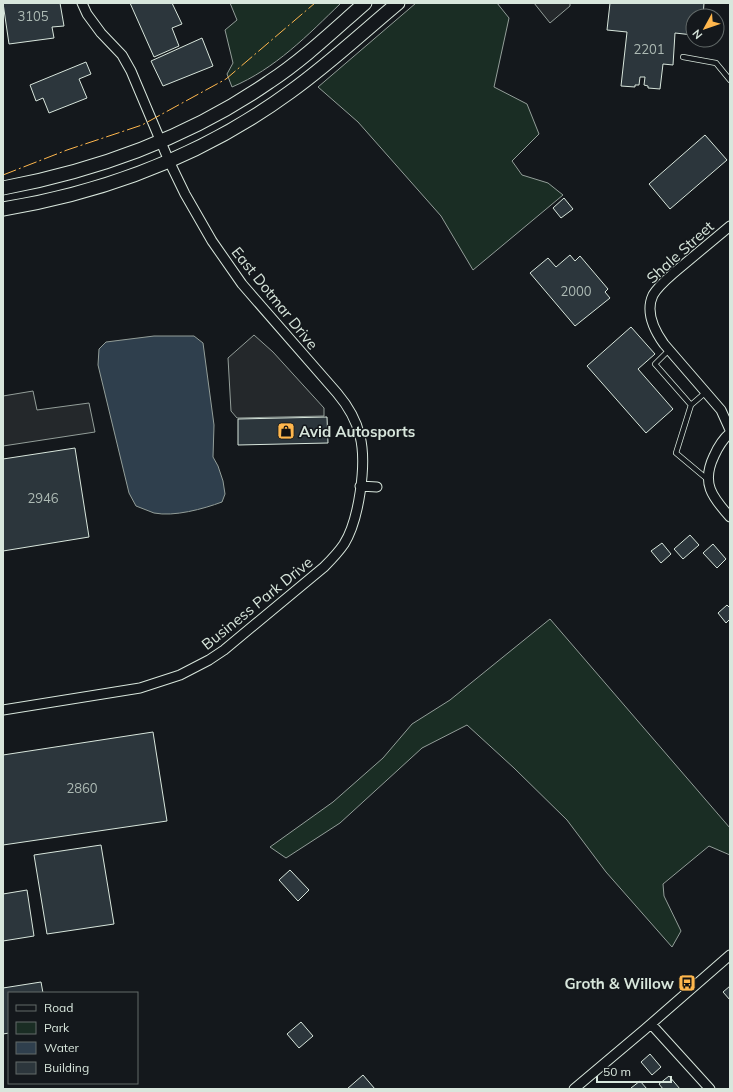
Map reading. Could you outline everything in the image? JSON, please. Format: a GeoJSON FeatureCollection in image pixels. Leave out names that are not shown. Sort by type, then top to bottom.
{"type":"FeatureCollection","features":[{"type":"Feature","properties":{"kind":"main road"},"geometry":{"type":"LineString","coordinates":[[3,188],[45,180],[110,162],[161,143],[192,128],[225,110],[270,82],[311,50],[366,3]]}},
{"type":"Feature","properties":{"kind":"main road"},"geometry":{"type":"LineString","coordinates":[[3,209],[71,196],[150,169],[203,145],[238,126],[290,93],[398,3]]}},
{"type":"Feature","properties":{"kind":"street","name":"East Dotmar Drive"},"geometry":{"type":"LineString","coordinates":[[82,3],[87,14],[101,33],[122,55],[131,71],[169,161],[185,194],[212,241],[242,284],[346,404],[352,415],[360,437],[362,448],[360,486]]}},
{"type":"Feature","properties":{"kind":"street","name":"Shale Street"},"geometry":{"type":"LineString","coordinates":[[669,350],[657,334],[652,324],[650,314],[653,296],[663,283],[730,226]]}},
{"type":"Feature","properties":{"kind":"street"},"geometry":{"type":"LineString","coordinates":[[669,350],[721,410],[730,430]]}},
{"type":"Feature","properties":{"kind":"street"},"geometry":{"type":"LineString","coordinates":[[730,433],[724,438],[715,454],[710,465],[707,479],[711,493],[716,502],[730,517]]}},
{"type":"Feature","properties":{"kind":"street"},"geometry":{"type":"LineString","coordinates":[[360,486],[377,487]]}},
{"type":"Feature","properties":{"kind":"street","name":"Business Park Drive"},"geometry":{"type":"LineString","coordinates":[[3,710],[140,688],[180,675],[209,660],[241,636],[324,567],[336,555],[347,538],[355,520],[360,486]]}},
{"type":"Feature","properties":{"kind":"street"},"geometry":{"type":"LineString","coordinates":[[574,1089],[652,1024],[730,955]]}},
{"type":"Feature","properties":{"kind":"street"},"geometry":{"type":"LineString","coordinates":[[652,1024],[710,1089]]}},
{"type":"Feature","properties":{"kind":"lane"},"geometry":{"type":"LineString","coordinates":[[683,57],[716,63],[730,80]]}},
{"type":"Feature","properties":{"kind":"lane"},"geometry":{"type":"LineString","coordinates":[[669,350],[655,364],[691,405]]}},
{"type":"Feature","properties":{"kind":"lane"},"geometry":{"type":"LineString","coordinates":[[706,392],[691,405],[676,453],[707,479]]}},
{"type":"Feature","properties":{"kind":"green space"},"geometry":{"type":"Polygon","coordinates":[[[230,3],[341,3],[277,61],[248,80],[232,87],[227,74],[233,63],[225,30],[237,20],[230,3]]]}},
{"type":"Feature","properties":{"kind":"green space"},"geometry":{"type":"Polygon","coordinates":[[[416,3],[497,3],[509,18],[494,87],[527,104],[539,134],[512,161],[522,175],[548,183],[563,195],[473,270],[441,216],[358,122],[318,87],[416,3]]]}},
{"type":"Feature","properties":{"kind":"green space"},"geometry":{"type":"Polygon","coordinates":[[[550,619],[730,828],[730,855],[709,846],[663,884],[664,896],[681,931],[672,947],[606,872],[567,820],[467,725],[422,748],[340,823],[286,858],[270,847],[333,802],[383,758],[412,724],[450,700],[550,619]]]}},
{"type":"Feature","properties":{"kind":"shaded area"},"geometry":{"type":"Polygon","coordinates":[[[534,3],[570,3],[570,6],[550,23],[534,3]]]}},
{"type":"Feature","properties":{"kind":"shaded area"},"geometry":{"type":"Polygon","coordinates":[[[254,335],[273,352],[324,408],[324,416],[237,418],[231,411],[228,358],[254,335]]]}},
{"type":"Feature","properties":{"kind":"shaded area"},"geometry":{"type":"Polygon","coordinates":[[[33,391],[37,410],[89,403],[95,432],[3,446],[3,396],[33,391]]]}},
{"type":"Feature","properties":{"kind":"water"},"geometry":{"type":"Polygon","coordinates":[[[154,336],[194,336],[203,343],[214,425],[213,457],[223,481],[225,494],[222,502],[188,512],[162,514],[154,513],[136,506],[129,493],[98,365],[99,349],[106,342],[154,336]]]}},
{"type":"Feature","properties":{"kind":"building"},"geometry":{"type":"Polygon","coordinates":[[[3,3],[60,3],[64,26],[52,27],[54,38],[9,44],[3,3]]]}},
{"type":"Feature","properties":{"kind":"building"},"geometry":{"type":"Polygon","coordinates":[[[130,3],[172,3],[182,24],[172,28],[179,46],[154,57],[130,3]]]}},
{"type":"Feature","properties":{"kind":"building"},"geometry":{"type":"Polygon","coordinates":[[[610,3],[704,3],[704,8],[685,8],[685,34],[675,33],[673,65],[663,64],[660,89],[648,88],[648,86],[644,85],[645,77],[640,77],[639,85],[635,85],[635,87],[621,86],[627,32],[607,30],[610,3]]]}},
{"type":"Feature","properties":{"kind":"building"},"geometry":{"type":"Polygon","coordinates":[[[202,38],[213,66],[163,86],[151,61],[202,38]]]}},
{"type":"Feature","properties":{"kind":"building"},"geometry":{"type":"Polygon","coordinates":[[[86,62],[91,74],[79,79],[87,98],[49,113],[43,98],[36,101],[30,85],[86,62]]]}},
{"type":"Feature","properties":{"kind":"building"},"geometry":{"type":"Polygon","coordinates":[[[705,135],[727,160],[670,209],[649,184],[705,135]]]}},
{"type":"Feature","properties":{"kind":"building"},"geometry":{"type":"Polygon","coordinates":[[[564,198],[573,209],[561,218],[553,208],[564,198]]]}},
{"type":"Feature","properties":{"kind":"building"},"geometry":{"type":"Polygon","coordinates":[[[570,255],[575,261],[580,256],[608,289],[605,292],[610,298],[575,326],[530,273],[548,258],[556,267],[570,255]]]}},
{"type":"Feature","properties":{"kind":"building"},"geometry":{"type":"Polygon","coordinates":[[[631,327],[655,354],[638,369],[673,409],[646,433],[587,366],[631,327]]]}},
{"type":"Feature","properties":{"kind":"building"},"geometry":{"type":"Polygon","coordinates":[[[327,417],[328,443],[238,445],[238,419],[327,417]]]}},
{"type":"Feature","properties":{"kind":"building"},"geometry":{"type":"Polygon","coordinates":[[[75,448],[89,537],[3,551],[3,459],[75,448]]]}},
{"type":"Feature","properties":{"kind":"building"},"geometry":{"type":"Polygon","coordinates":[[[690,535],[699,545],[683,559],[674,549],[690,535]]]}},
{"type":"Feature","properties":{"kind":"building"},"geometry":{"type":"Polygon","coordinates":[[[662,543],[671,554],[661,563],[651,551],[662,543]]]}},
{"type":"Feature","properties":{"kind":"building"},"geometry":{"type":"Polygon","coordinates":[[[713,544],[726,559],[717,568],[703,553],[713,544]]]}},
{"type":"Feature","properties":{"kind":"building"},"geometry":{"type":"Polygon","coordinates":[[[727,605],[730,608],[730,619],[726,623],[718,613],[727,605]]]}},
{"type":"Feature","properties":{"kind":"building"},"geometry":{"type":"Polygon","coordinates":[[[153,732],[167,821],[3,845],[3,755],[153,732]]]}},
{"type":"Feature","properties":{"kind":"building"},"geometry":{"type":"Polygon","coordinates":[[[101,845],[114,924],[47,934],[34,855],[101,845]]]}},
{"type":"Feature","properties":{"kind":"building"},"geometry":{"type":"Polygon","coordinates":[[[290,870],[309,890],[298,901],[279,880],[290,870]]]}},
{"type":"Feature","properties":{"kind":"building"},"geometry":{"type":"Polygon","coordinates":[[[27,890],[34,936],[3,941],[3,894],[27,890]]]}},
{"type":"Feature","properties":{"kind":"building"},"geometry":{"type":"Polygon","coordinates":[[[41,982],[43,992],[8,992],[8,1033],[3,1034],[3,988],[41,982]]]}},
{"type":"Feature","properties":{"kind":"building"},"geometry":{"type":"Polygon","coordinates":[[[730,986],[730,1000],[723,992],[730,986]]]}},
{"type":"Feature","properties":{"kind":"building"},"geometry":{"type":"Polygon","coordinates":[[[301,1022],[313,1036],[299,1048],[287,1034],[301,1022]]]}},
{"type":"Feature","properties":{"kind":"building"},"geometry":{"type":"Polygon","coordinates":[[[650,1054],[661,1067],[652,1075],[641,1062],[650,1054]]]}},
{"type":"Feature","properties":{"kind":"building"},"geometry":{"type":"Polygon","coordinates":[[[363,1075],[375,1089],[347,1089],[363,1075]]]}},
{"type":"Feature","properties":{"kind":"building"},"geometry":{"type":"Polygon","coordinates":[[[669,1076],[680,1089],[663,1089],[659,1084],[669,1076]]]}},
{"type":"Feature","properties":{"kind":"building"},"geometry":{"type":"Polygon","coordinates":[[[640,1081],[647,1089],[631,1088],[640,1081]]]}},
{"type":"Feature","properties":{"kind":"power"},"geometry":{"type":"LineString","coordinates":[[3,175],[67,150],[142,125],[226,79],[315,3]]}},
{"type":"Feature","properties":{"kind":"place","name":"Avid Autosports"},"geometry":{"type":"Point","coordinates":[286,431]}},
{"type":"Feature","properties":{"kind":"place","name":"Groth & Willow"},"geometry":{"type":"Point","coordinates":[687,983]}}]}
